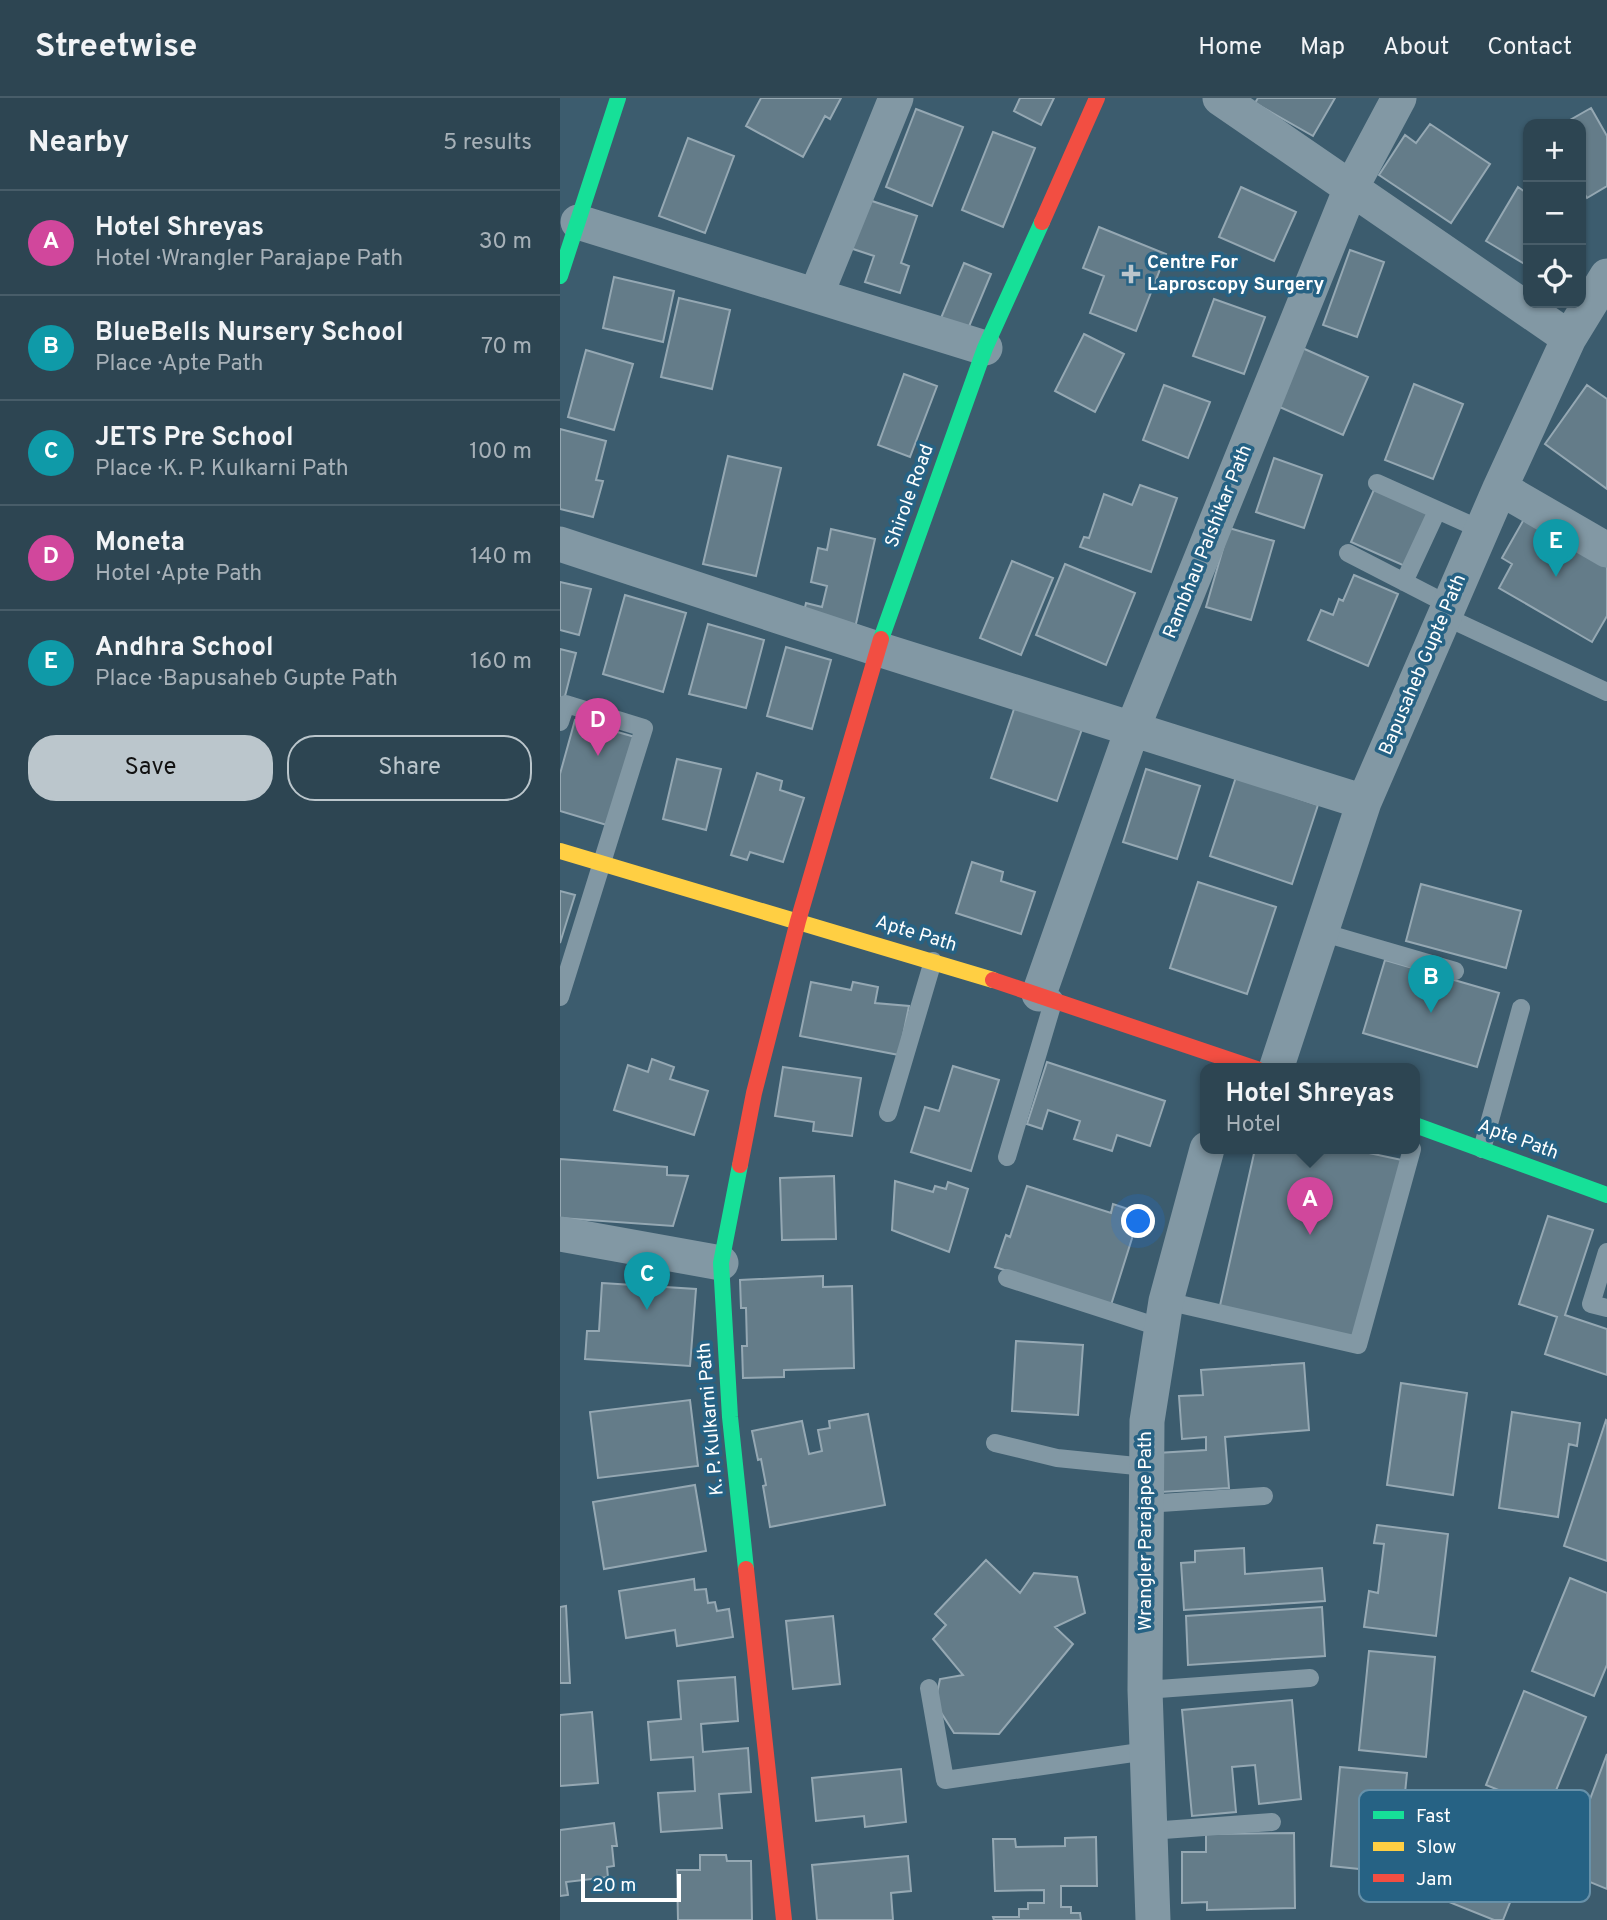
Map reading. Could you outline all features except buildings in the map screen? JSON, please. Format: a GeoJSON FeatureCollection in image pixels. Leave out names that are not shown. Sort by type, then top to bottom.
{"type":"FeatureCollection","features":[{"type":"Feature","properties":{"kind":"street"},"geometry":{"type":"LineString","coordinates":[[560,276],[618,98]]}},
{"type":"Feature","properties":{"kind":"street"},"geometry":{"type":"LineString","coordinates":[[816,296],[896,98]]}},
{"type":"Feature","properties":{"kind":"street","name":"Shirole Road"},"geometry":{"type":"LineString","coordinates":[[798,921],[878,649],[985,348],[1097,98]]}},
{"type":"Feature","properties":{"kind":"street"},"geometry":{"type":"LineString","coordinates":[[1220,98],[1569,338]]}},
{"type":"Feature","properties":{"kind":"street","name":"Rambhau Palshikar Path"},"geometry":{"type":"LineString","coordinates":[[1047,996],[1132,730],[1351,188],[1399,98]]}},
{"type":"Feature","properties":{"kind":"street"},"geometry":{"type":"LineString","coordinates":[[578,222],[985,348]]}},
{"type":"Feature","properties":{"kind":"street","name":"Bapusaheb Gupte Path"},"geometry":{"type":"LineString","coordinates":[[1278,1063],[1364,802],[1500,488],[1569,338],[1607,276]]}},
{"type":"Feature","properties":{"kind":"street"},"geometry":{"type":"LineString","coordinates":[[1500,488],[1607,550]]}},
{"type":"Feature","properties":{"kind":"street"},"geometry":{"type":"LineString","coordinates":[[560,544],[878,649],[1364,802]]}},
{"type":"Feature","properties":{"kind":"street","name":"Apte Path"},"geometry":{"type":"LineString","coordinates":[[560,851],[1047,996],[1230,1063]]}},
{"type":"Feature","properties":{"kind":"street","name":"K. P. Kulkarni Path"},"geometry":{"type":"LineString","coordinates":[[784,1920],[730,1417],[721,1263],[754,1093],[798,921]]}},
{"type":"Feature","properties":{"kind":"street","name":"Apte Path"},"geometry":{"type":"LineString","coordinates":[[1420,1130],[1482,1149],[1607,1195]]}},
{"type":"Feature","properties":{"kind":"street","name":"Wrangler Parajape Path"},"geometry":{"type":"LineString","coordinates":[[1153,1920],[1145,1690],[1147,1422],[1164,1315],[1206,1154]]}},
{"type":"Feature","properties":{"kind":"street"},"geometry":{"type":"LineString","coordinates":[[560,1234],[721,1263]]}},
{"type":"Feature","properties":{"kind":"lane"},"geometry":{"type":"LineString","coordinates":[[1377,483],[1482,530]]}},
{"type":"Feature","properties":{"kind":"lane"},"geometry":{"type":"LineString","coordinates":[[1404,582],[1437,511]]}},
{"type":"Feature","properties":{"kind":"lane"},"geometry":{"type":"LineString","coordinates":[[1348,553],[1404,582],[1447,610],[1607,692]]}},
{"type":"Feature","properties":{"kind":"lane"},"geometry":{"type":"LineString","coordinates":[[560,722],[566,704],[644,728],[560,997]]}},
{"type":"Feature","properties":{"kind":"lane"},"geometry":{"type":"LineString","coordinates":[[1321,932],[1455,971]]}},
{"type":"Feature","properties":{"kind":"lane"},"geometry":{"type":"LineString","coordinates":[[888,1113],[933,961]]}},
{"type":"Feature","properties":{"kind":"lane"},"geometry":{"type":"LineString","coordinates":[[1007,1157],[1047,996]]}},
{"type":"Feature","properties":{"kind":"lane"},"geometry":{"type":"LineString","coordinates":[[1482,1149],[1521,1008]]}},
{"type":"Feature","properties":{"kind":"lane"},"geometry":{"type":"LineString","coordinates":[[1007,1278],[1164,1315],[1359,1345],[1411,1154]]}},
{"type":"Feature","properties":{"kind":"lane"},"geometry":{"type":"LineString","coordinates":[[1607,1252],[1591,1304],[1607,1308]]}},
{"type":"Feature","properties":{"kind":"lane"},"geometry":{"type":"LineString","coordinates":[[995,1443],[1057,1458],[1146,1467]]}},
{"type":"Feature","properties":{"kind":"lane"},"geometry":{"type":"LineString","coordinates":[[1146,1504],[1264,1496]]}},
{"type":"Feature","properties":{"kind":"lane"},"geometry":{"type":"LineString","coordinates":[[1145,1690],[1310,1678]]}},
{"type":"Feature","properties":{"kind":"lane"},"geometry":{"type":"LineString","coordinates":[[929,1688],[945,1780],[1147,1751]]}},
{"type":"Feature","properties":{"kind":"lane"},"geometry":{"type":"LineString","coordinates":[[1150,1831],[1272,1822]]}},
{"type":"Feature","properties":{"kind":"traffic: fast"},"geometry":{"type":"LineString","coordinates":[[560,276],[618,98]]}},
{"type":"Feature","properties":{"kind":"traffic: fast"},"geometry":{"type":"LineString","coordinates":[[881,639],[985,348],[1042,222]]}},
{"type":"Feature","properties":{"kind":"traffic: fast"},"geometry":{"type":"LineString","coordinates":[[1420,1127],[1607,1195]]}},
{"type":"Feature","properties":{"kind":"traffic: fast"},"geometry":{"type":"LineString","coordinates":[[740,1165],[721,1263],[730,1417],[746,1569]]}},
{"type":"Feature","properties":{"kind":"traffic: slow"},"geometry":{"type":"LineString","coordinates":[[560,851],[993,980]]}},
{"type":"Feature","properties":{"kind":"traffic: jam"},"geometry":{"type":"LineString","coordinates":[[1042,222],[1097,98]]}},
{"type":"Feature","properties":{"kind":"traffic: jam"},"geometry":{"type":"LineString","coordinates":[[740,1165],[754,1093],[798,921],[881,639]]}},
{"type":"Feature","properties":{"kind":"traffic: jam"},"geometry":{"type":"LineString","coordinates":[[993,980],[1239,1063]]}},
{"type":"Feature","properties":{"kind":"traffic: jam"},"geometry":{"type":"LineString","coordinates":[[746,1569],[784,1920]]}},
{"type":"Feature","properties":{"kind":"place","name":"Centre For Laproscopy Surgery"},"geometry":{"type":"Point","coordinates":[1131,274]}},
{"type":"Feature","properties":{"kind":"place","name":"Andhra School"},"geometry":{"type":"Point","coordinates":[1556,577]}},
{"type":"Feature","properties":{"kind":"place","name":"Moneta"},"geometry":{"type":"Point","coordinates":[598,756]}},
{"type":"Feature","properties":{"kind":"place","name":"BlueBells Nursery School"},"geometry":{"type":"Point","coordinates":[1431,1013]}},
{"type":"Feature","properties":{"kind":"place","name":"Hotel Shreyas"},"geometry":{"type":"Point","coordinates":[1310,1235]}},
{"type":"Feature","properties":{"kind":"place","name":"JETS Pre School"},"geometry":{"type":"Point","coordinates":[647,1310]}}]}
